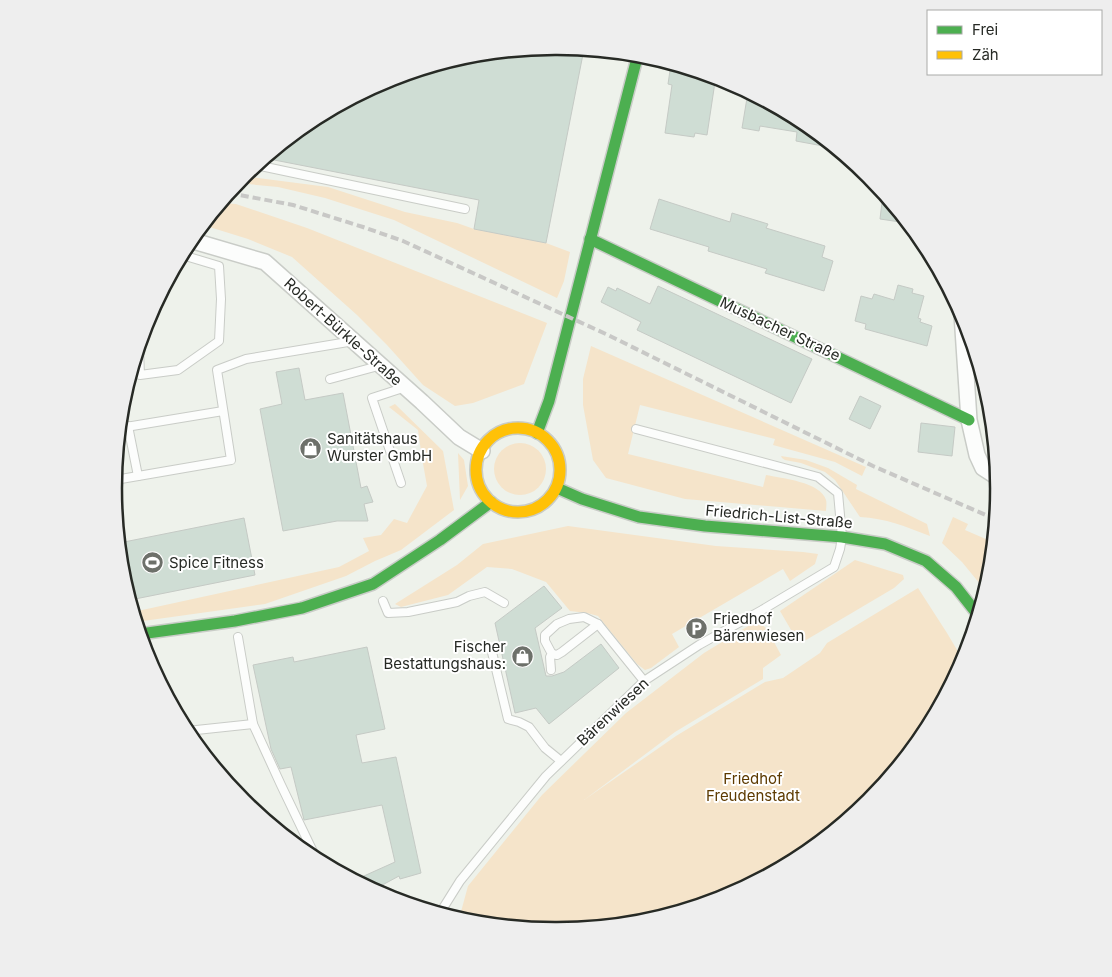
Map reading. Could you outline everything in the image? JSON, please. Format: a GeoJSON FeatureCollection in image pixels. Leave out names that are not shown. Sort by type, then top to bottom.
{"type":"FeatureCollection","features":[{"type":"Feature","properties":{"kind":"street"},"geometry":{"type":"LineString","coordinates":[[537,433],[549,401],[635,62]]}},
{"type":"Feature","properties":{"kind":"street","name":"Musbacher Straße"},"geometry":{"type":"LineString","coordinates":[[590,239],[969,420]]}},
{"type":"Feature","properties":{"kind":"street","name":"Robert-Bürkle-Straße"},"geometry":{"type":"LineString","coordinates":[[200,243],[265,262],[459,436],[482,450]]}},
{"type":"Feature","properties":{"kind":"street"},"geometry":{"type":"LineString","coordinates":[[964,343],[969,420],[976,455],[983,468],[989,472]]}},
{"type":"Feature","properties":{"kind":"street"},"geometry":{"type":"LineString","coordinates":[[518,428],[537,433],[554,447],[560,460],[561,474],[557,488],[549,500],[537,509],[509,512],[496,506],[486,497],[479,485],[476,472],[478,459],[483,447],[492,437],[504,431],[518,428]]}},
{"type":"Feature","properties":{"kind":"street","name":"Friedrich-List-Straße"},"geometry":{"type":"LineString","coordinates":[[557,488],[582,499],[639,517],[706,526],[842,537],[885,544],[926,561],[956,587],[973,608]]}},
{"type":"Feature","properties":{"kind":"street"},"geometry":{"type":"LineString","coordinates":[[148,633],[235,621],[302,608],[373,584],[440,540],[491,502]]}},
{"type":"Feature","properties":{"kind":"lane"},"geometry":{"type":"LineString","coordinates":[[265,168],[465,209]]}},
{"type":"Feature","properties":{"kind":"lane"},"geometry":{"type":"LineString","coordinates":[[140,368],[140,375],[178,370],[219,341],[221,299],[219,266],[190,257]]}},
{"type":"Feature","properties":{"kind":"lane"},"geometry":{"type":"LineString","coordinates":[[122,479],[231,460],[217,370],[246,359],[354,341]]}},
{"type":"Feature","properties":{"kind":"lane"},"geometry":{"type":"LineString","coordinates":[[330,379],[382,366]]}},
{"type":"Feature","properties":{"kind":"lane"},"geometry":{"type":"LineString","coordinates":[[400,483],[372,398],[406,387]]}},
{"type":"Feature","properties":{"kind":"lane"},"geometry":{"type":"LineString","coordinates":[[127,427],[223,411]]}},
{"type":"Feature","properties":{"kind":"lane","name":"Bärenwiesen"},"geometry":{"type":"LineString","coordinates":[[444,907],[460,881],[546,776],[644,681],[699,645],[762,610],[834,566],[842,537],[838,493],[818,477],[636,429]]}},
{"type":"Feature","properties":{"kind":"lane"},"geometry":{"type":"LineString","coordinates":[[126,433],[138,476]]}},
{"type":"Feature","properties":{"kind":"lane"},"geometry":{"type":"LineString","coordinates":[[383,601],[388,613],[408,612],[457,602],[469,596],[485,592],[504,604]]}},
{"type":"Feature","properties":{"kind":"lane"},"geometry":{"type":"LineString","coordinates":[[551,670],[550,657],[552,654],[545,641],[545,635],[557,624],[569,619],[584,617],[598,624],[644,681]]}},
{"type":"Feature","properties":{"kind":"lane"},"geometry":{"type":"LineString","coordinates":[[552,654],[557,655],[562,652],[598,624]]}},
{"type":"Feature","properties":{"kind":"lane"},"geometry":{"type":"LineString","coordinates":[[238,637],[253,724],[310,845]]}},
{"type":"Feature","properties":{"kind":"lane"},"geometry":{"type":"LineString","coordinates":[[491,648],[508,719],[529,727],[545,748],[561,761]]}},
{"type":"Feature","properties":{"kind":"lane"},"geometry":{"type":"LineString","coordinates":[[197,730],[253,724]]}},
{"type":"Feature","properties":{"kind":"green space"},"geometry":{"type":"Polygon","coordinates":[[[254,177],[328,187],[405,212],[457,223],[474,229],[546,243],[570,252],[564,281],[557,298],[394,220],[325,198],[278,187],[247,184],[254,177]]]}},
{"type":"Feature","properties":{"kind":"green space"},"geometry":{"type":"Polygon","coordinates":[[[230,204],[236,204],[307,228],[547,323],[524,384],[473,403],[455,406],[423,385],[357,315],[292,257],[248,239],[210,227],[230,204]]]}},
{"type":"Feature","properties":{"kind":"green space"},"geometry":{"type":"Polygon","coordinates":[[[591,346],[866,467],[862,476],[835,462],[773,445],[775,439],[640,405],[628,454],[763,487],[766,475],[790,479],[809,485],[823,494],[826,501],[826,511],[685,499],[606,478],[593,460],[583,405],[583,379],[591,346]]]}},
{"type":"Feature","properties":{"kind":"green space"},"geometry":{"type":"Polygon","coordinates":[[[395,404],[443,451],[454,510],[401,550],[346,576],[265,604],[144,621],[140,610],[339,567],[369,551],[363,538],[381,535],[394,519],[407,523],[427,486],[418,430],[389,407],[395,404]]]}},
{"type":"Feature","properties":{"kind":"green space"},"geometry":{"type":"Polygon","coordinates":[[[520,443],[530,445],[538,451],[544,459],[546,469],[544,479],[538,487],[530,493],[520,495],[510,493],[502,487],[496,479],[494,469],[496,459],[502,451],[510,445],[520,443]]]}},
{"type":"Feature","properties":{"kind":"green space"},"geometry":{"type":"Polygon","coordinates":[[[458,453],[464,460],[468,486],[460,500],[458,453]]]}},
{"type":"Feature","properties":{"kind":"green space"},"geometry":{"type":"Polygon","coordinates":[[[781,456],[806,460],[828,468],[857,485],[856,489],[927,524],[930,536],[887,521],[860,517],[835,480],[825,472],[801,463],[785,460],[781,456]]]}},
{"type":"Feature","properties":{"kind":"green space"},"geometry":{"type":"Polygon","coordinates":[[[953,517],[968,524],[965,530],[987,539],[979,583],[962,562],[942,543],[953,517]]]}},
{"type":"Feature","properties":{"kind":"green space"},"geometry":{"type":"Polygon","coordinates":[[[568,526],[716,546],[818,554],[815,564],[790,581],[783,569],[672,634],[679,647],[651,668],[645,670],[637,664],[598,616],[570,611],[546,582],[512,569],[487,567],[448,595],[401,607],[395,604],[457,565],[483,544],[568,526]]]}},
{"type":"Feature","properties":{"kind":"green space"},"geometry":{"type":"Polygon","coordinates":[[[855,560],[903,575],[904,579],[894,588],[801,643],[780,611],[855,560]]]}},
{"type":"Feature","properties":{"kind":"green space","name":"Friedhof Freudenstadt"},"geometry":{"type":"Polygon","coordinates":[[[918,588],[958,651],[931,705],[900,752],[863,795],[797,849],[773,864],[722,889],[695,899],[641,914],[584,921],[556,922],[499,918],[461,911],[468,886],[542,795],[626,713],[704,653],[750,625],[761,624],[767,629],[781,655],[763,668],[763,679],[675,732],[584,800],[676,736],[765,682],[783,678],[820,653],[827,643],[918,588]]]}},
{"type":"Feature","properties":{"kind":"building"},"geometry":{"type":"Polygon","coordinates":[[[528,56],[583,56],[546,243],[474,229],[479,200],[274,160],[315,128],[339,113],[390,88],[417,78],[471,63],[499,59],[528,56]]]}},
{"type":"Feature","properties":{"kind":"building"},"geometry":{"type":"Polygon","coordinates":[[[670,71],[715,85],[707,135],[695,133],[694,137],[665,133],[672,85],[668,84],[670,71]]]}},
{"type":"Feature","properties":{"kind":"building"},"geometry":{"type":"Polygon","coordinates":[[[747,99],[773,113],[821,146],[796,141],[797,132],[760,126],[759,131],[742,128],[747,99]]]}},
{"type":"Feature","properties":{"kind":"building"},"geometry":{"type":"Polygon","coordinates":[[[659,199],[730,222],[732,213],[768,224],[766,228],[825,246],[822,257],[833,261],[824,291],[765,273],[767,269],[708,251],[709,247],[650,229],[659,199]]]}},
{"type":"Feature","properties":{"kind":"building"},"geometry":{"type":"Polygon","coordinates":[[[882,203],[897,222],[880,219],[882,203]]]}},
{"type":"Feature","properties":{"kind":"building"},"geometry":{"type":"Polygon","coordinates":[[[898,285],[913,289],[912,293],[924,296],[918,318],[921,319],[920,322],[932,326],[927,346],[865,329],[866,324],[855,321],[861,296],[872,299],[874,294],[894,300],[898,285]]]}},
{"type":"Feature","properties":{"kind":"building"},"geometry":{"type":"Polygon","coordinates":[[[658,286],[812,359],[791,403],[637,330],[641,322],[601,302],[608,287],[616,291],[617,288],[650,304],[658,286]]]}},
{"type":"Feature","properties":{"kind":"building","name":"Sanitätshaus Wurster GmbH"},"geometry":{"type":"Polygon","coordinates":[[[299,368],[305,400],[343,393],[361,488],[367,486],[373,502],[364,504],[368,521],[337,521],[283,531],[260,409],[282,404],[276,372],[299,368]]]}},
{"type":"Feature","properties":{"kind":"building"},"geometry":{"type":"Polygon","coordinates":[[[860,396],[881,406],[870,429],[849,419],[860,396]]]}},
{"type":"Feature","properties":{"kind":"building"},"geometry":{"type":"Polygon","coordinates":[[[921,423],[955,427],[952,456],[918,452],[921,423]]]}},
{"type":"Feature","properties":{"kind":"building"},"geometry":{"type":"Polygon","coordinates":[[[244,518],[255,575],[137,599],[126,542],[244,518]]]}},
{"type":"Feature","properties":{"kind":"building","name":"Fischer Bestattungshaus:"},"geometry":{"type":"Polygon","coordinates":[[[544,586],[562,608],[535,628],[546,676],[564,672],[601,644],[619,668],[549,724],[536,708],[515,713],[495,623],[544,586]]]}},
{"type":"Feature","properties":{"kind":"building"},"geometry":{"type":"Polygon","coordinates":[[[367,647],[385,729],[356,735],[362,763],[396,757],[421,873],[400,879],[399,876],[382,885],[363,876],[395,862],[382,805],[304,820],[291,767],[280,769],[271,749],[253,665],[293,657],[294,662],[367,647]]]}},
{"type":"Feature","properties":{"kind":"railway"},"geometry":{"type":"LineString","coordinates":[[238,195],[293,205],[403,241],[608,335],[873,466],[989,516]]}},
{"type":"Feature","properties":{"kind":"traffic: fast"},"geometry":{"type":"LineString","coordinates":[[537,433],[549,401],[636,62]]}},
{"type":"Feature","properties":{"kind":"traffic: fast"},"geometry":{"type":"LineString","coordinates":[[590,239],[969,420]]}},
{"type":"Feature","properties":{"kind":"traffic: fast"},"geometry":{"type":"LineString","coordinates":[[557,488],[582,499],[639,517],[705,526],[842,537],[885,544],[926,561],[956,587],[973,608]]}},
{"type":"Feature","properties":{"kind":"traffic: fast"},"geometry":{"type":"LineString","coordinates":[[148,633],[235,621],[302,608],[373,584],[440,540],[491,502]]}},
{"type":"Feature","properties":{"kind":"traffic: slow"},"geometry":{"type":"LineString","coordinates":[[518,428],[534,431],[548,440],[557,454],[560,470],[557,486],[548,500],[534,509],[518,512],[502,509],[488,500],[479,486],[476,470],[479,454],[488,440],[502,431],[518,428]]}},
{"type":"Feature","properties":{"kind":"place","name":"Sanitätshaus Wurster GmbH"},"geometry":{"type":"Point","coordinates":[311,448]}},
{"type":"Feature","properties":{"kind":"place","name":"Spice Fitness"},"geometry":{"type":"Point","coordinates":[153,563]}},
{"type":"Feature","properties":{"kind":"place","name":"Friedhof Bärenwiesen"},"geometry":{"type":"Point","coordinates":[697,628]}},
{"type":"Feature","properties":{"kind":"place","name":"Fischer Bestattungshaus:"},"geometry":{"type":"Point","coordinates":[522,656]}}]}
